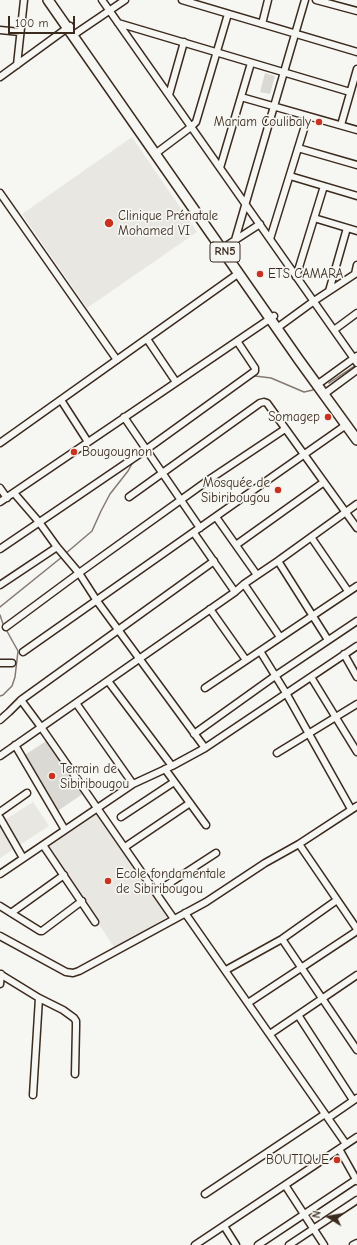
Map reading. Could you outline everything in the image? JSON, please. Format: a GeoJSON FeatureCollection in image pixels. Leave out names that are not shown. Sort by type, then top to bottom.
{"type":"FeatureCollection","features":[{"type":"Feature","properties":{"kind":"highway","name":"RN5"},"geometry":{"type":"LineString","coordinates":[[48,0],[226,246],[279,327],[357,440]]}},
{"type":"Feature","properties":{"kind":"highway","name":"RN5"},"geometry":{"type":"LineString","coordinates":[[53,0],[71,31]]}},
{"type":"Feature","properties":{"kind":"highway","name":"RN5"},"geometry":{"type":"LineString","coordinates":[[157,152],[239,274],[273,317]]}},
{"type":"Feature","properties":{"kind":"highway","name":"RN5"},"geometry":{"type":"LineString","coordinates":[[279,327],[357,432]]}},
{"type":"Feature","properties":{"kind":"street"},"geometry":{"type":"LineString","coordinates":[[17,65],[24,0]]}},
{"type":"Feature","properties":{"kind":"street"},"geometry":{"type":"LineString","coordinates":[[102,0],[296,277],[356,359],[321,382]]}},
{"type":"Feature","properties":{"kind":"street"},"geometry":{"type":"LineString","coordinates":[[0,77],[71,31],[125,0]]}},
{"type":"Feature","properties":{"kind":"street"},"geometry":{"type":"LineString","coordinates":[[182,0],[357,52]]}},
{"type":"Feature","properties":{"kind":"street"},"geometry":{"type":"LineString","coordinates":[[262,24],[268,0]]}},
{"type":"Feature","properties":{"kind":"street"},"geometry":{"type":"LineString","coordinates":[[236,240],[305,0]]}},
{"type":"Feature","properties":{"kind":"street"},"geometry":{"type":"LineString","coordinates":[[320,1],[341,3],[357,11]]}},
{"type":"Feature","properties":{"kind":"street"},"geometry":{"type":"LineString","coordinates":[[157,152],[196,122],[228,14]]}},
{"type":"Feature","properties":{"kind":"street"},"geometry":{"type":"LineString","coordinates":[[118,23],[350,92]]}},
{"type":"Feature","properties":{"kind":"street"},"geometry":{"type":"LineString","coordinates":[[0,30],[20,32]]}},
{"type":"Feature","properties":{"kind":"street"},"geometry":{"type":"LineString","coordinates":[[169,95],[184,42]]}},
{"type":"Feature","properties":{"kind":"street"},"geometry":{"type":"LineString","coordinates":[[220,168],[251,63]]}},
{"type":"Feature","properties":{"kind":"street"},"geometry":{"type":"LineString","coordinates":[[341,125],[357,69]]}},
{"type":"Feature","properties":{"kind":"street"},"geometry":{"type":"LineString","coordinates":[[241,97],[357,130]]}},
{"type":"Feature","properties":{"kind":"street"},"geometry":{"type":"LineString","coordinates":[[270,239],[308,116]]}},
{"type":"Feature","properties":{"kind":"street"},"geometry":{"type":"LineString","coordinates":[[298,148],[357,165]]}},
{"type":"Feature","properties":{"kind":"street"},"geometry":{"type":"LineString","coordinates":[[290,176],[357,196]]}},
{"type":"Feature","properties":{"kind":"street"},"geometry":{"type":"LineString","coordinates":[[296,277],[324,186]]}},
{"type":"Feature","properties":{"kind":"street"},"geometry":{"type":"LineString","coordinates":[[0,193],[116,360]]}},
{"type":"Feature","properties":{"kind":"street"},"geometry":{"type":"LineString","coordinates":[[314,218],[357,231]]}},
{"type":"Feature","properties":{"kind":"street"},"geometry":{"type":"LineString","coordinates":[[226,246],[260,224]]}},
{"type":"Feature","properties":{"kind":"street"},"geometry":{"type":"LineString","coordinates":[[329,291],[347,228]]}},
{"type":"Feature","properties":{"kind":"street"},"geometry":{"type":"LineString","coordinates":[[279,327],[314,301],[355,274],[357,265]]}},
{"type":"Feature","properties":{"kind":"street"},"geometry":{"type":"LineString","coordinates":[[0,442],[239,274]]}},
{"type":"Feature","properties":{"kind":"street"},"geometry":{"type":"LineString","coordinates":[[334,330],[357,313]]}},
{"type":"Feature","properties":{"kind":"street"},"geometry":{"type":"LineString","coordinates":[[0,502],[273,317]]}},
{"type":"Feature","properties":{"kind":"street"},"geometry":{"type":"LineString","coordinates":[[147,339],[176,382]]}},
{"type":"Feature","properties":{"kind":"street"},"geometry":{"type":"LineString","coordinates":[[0,549],[147,449],[255,371],[255,368],[237,340]]}},
{"type":"Feature","properties":{"kind":"street"},"geometry":{"type":"LineString","coordinates":[[328,392],[357,370]]}},
{"type":"Feature","properties":{"kind":"street"},"geometry":{"type":"LineString","coordinates":[[61,400],[88,442]]}},
{"type":"Feature","properties":{"kind":"street"},"geometry":{"type":"LineString","coordinates":[[129,497],[164,474],[260,403],[264,402],[267,403],[357,528]]}},
{"type":"Feature","properties":{"kind":"street"},"geometry":{"type":"LineString","coordinates":[[124,417],[200,528]]}},
{"type":"Feature","properties":{"kind":"street"},"geometry":{"type":"LineString","coordinates":[[23,652],[346,426]]}},
{"type":"Feature","properties":{"kind":"street"},"geometry":{"type":"LineString","coordinates":[[6,627],[181,500],[285,429]]}},
{"type":"Feature","properties":{"kind":"street"},"geometry":{"type":"LineString","coordinates":[[236,545],[324,482]]}},
{"type":"Feature","properties":{"kind":"street"},"geometry":{"type":"LineString","coordinates":[[0,488],[7,498]]}},
{"type":"Feature","properties":{"kind":"street"},"geometry":{"type":"LineString","coordinates":[[14,493],[79,573],[97,601],[204,748]]}},
{"type":"Feature","properties":{"kind":"street"},"geometry":{"type":"LineString","coordinates":[[0,756],[235,592],[244,584],[278,562],[357,504]]}},
{"type":"Feature","properties":{"kind":"street"},"geometry":{"type":"LineString","coordinates":[[216,517],[258,575]]}},
{"type":"Feature","properties":{"kind":"street"},"geometry":{"type":"LineString","coordinates":[[194,533],[235,592]]}},
{"type":"Feature","properties":{"kind":"street"},"geometry":{"type":"LineString","coordinates":[[311,537],[348,591]]}},
{"type":"Feature","properties":{"kind":"street"},"geometry":{"type":"LineString","coordinates":[[0,586],[57,547]]}},
{"type":"Feature","properties":{"kind":"street"},"geometry":{"type":"LineString","coordinates":[[0,720],[21,700],[214,561]]}},
{"type":"Feature","properties":{"kind":"street"},"geometry":{"type":"LineString","coordinates":[[278,562],[328,640]]}},
{"type":"Feature","properties":{"kind":"street"},"geometry":{"type":"LineString","coordinates":[[244,584],[280,637]]}},
{"type":"Feature","properties":{"kind":"street"},"geometry":{"type":"LineString","coordinates":[[205,688],[357,586]]}},
{"type":"Feature","properties":{"kind":"street"},"geometry":{"type":"LineString","coordinates":[[210,609],[246,660]]}},
{"type":"Feature","properties":{"kind":"street"},"geometry":{"type":"LineString","coordinates":[[194,734],[275,676],[357,621]]}},
{"type":"Feature","properties":{"kind":"street"},"geometry":{"type":"LineString","coordinates":[[0,874],[133,784],[172,766],[204,748],[357,646]]}},
{"type":"Feature","properties":{"kind":"street"},"geometry":{"type":"LineString","coordinates":[[0,936],[66,972],[72,973],[79,971],[185,912],[206,902],[265,862],[299,844],[354,807],[260,651]]}},
{"type":"Feature","properties":{"kind":"street"},"geometry":{"type":"LineString","coordinates":[[344,654],[357,677]]}},
{"type":"Feature","properties":{"kind":"street"},"geometry":{"type":"LineString","coordinates":[[0,663],[12,663]]}},
{"type":"Feature","properties":{"kind":"street"},"geometry":{"type":"LineString","coordinates":[[311,678],[357,752]]}},
{"type":"Feature","properties":{"kind":"street"},"geometry":{"type":"LineString","coordinates":[[108,680],[172,766]]}},
{"type":"Feature","properties":{"kind":"street"},"geometry":{"type":"LineString","coordinates":[[21,700],[42,726],[174,919]]}},
{"type":"Feature","properties":{"kind":"street"},"geometry":{"type":"LineString","coordinates":[[76,703],[133,784]]}},
{"type":"Feature","properties":{"kind":"street"},"geometry":{"type":"LineString","coordinates":[[277,752],[357,704]]}},
{"type":"Feature","properties":{"kind":"street"},"geometry":{"type":"LineString","coordinates":[[15,745],[65,830]]}},
{"type":"Feature","properties":{"kind":"street"},"geometry":{"type":"LineString","coordinates":[[165,769],[206,826]]}},
{"type":"Feature","properties":{"kind":"street"},"geometry":{"type":"LineString","coordinates":[[121,818],[174,782]]}},
{"type":"Feature","properties":{"kind":"street"},"geometry":{"type":"LineString","coordinates":[[0,812],[27,793]]}},
{"type":"Feature","properties":{"kind":"street"},"geometry":{"type":"LineString","coordinates":[[125,848],[190,803]]}},
{"type":"Feature","properties":{"kind":"street"},"geometry":{"type":"LineString","coordinates":[[0,818],[23,858]]}},
{"type":"Feature","properties":{"kind":"street"},"geometry":{"type":"LineString","coordinates":[[248,1003],[357,930],[299,844]]}},
{"type":"Feature","properties":{"kind":"street"},"geometry":{"type":"LineString","coordinates":[[43,845],[95,922]]}},
{"type":"Feature","properties":{"kind":"street"},"geometry":{"type":"LineString","coordinates":[[156,892],[216,853]]}},
{"type":"Feature","properties":{"kind":"street"},"geometry":{"type":"LineString","coordinates":[[11,913],[64,875]]}},
{"type":"Feature","properties":{"kind":"street"},"geometry":{"type":"LineString","coordinates":[[226,970],[282,939],[337,900]]}},
{"type":"Feature","properties":{"kind":"street"},"geometry":{"type":"LineString","coordinates":[[0,906],[42,931],[82,901]]}},
{"type":"Feature","properties":{"kind":"street"},"geometry":{"type":"LineString","coordinates":[[185,912],[346,1144]]}},
{"type":"Feature","properties":{"kind":"street"},"geometry":{"type":"LineString","coordinates":[[282,939],[357,1050]]}},
{"type":"Feature","properties":{"kind":"street"},"geometry":{"type":"LineString","coordinates":[[0,974],[0,984]]}},
{"type":"Feature","properties":{"kind":"street"},"geometry":{"type":"LineString","coordinates":[[0,974],[67,1012],[74,1018],[76,1021],[74,1074]]}},
{"type":"Feature","properties":{"kind":"street"},"geometry":{"type":"LineString","coordinates":[[270,1034],[357,975]]}},
{"type":"Feature","properties":{"kind":"street"},"geometry":{"type":"LineString","coordinates":[[33,1095],[40,998]]}},
{"type":"Feature","properties":{"kind":"street"},"geometry":{"type":"LineString","coordinates":[[205,1194],[355,1099],[298,1015]]}},
{"type":"Feature","properties":{"kind":"street"},"geometry":{"type":"LineString","coordinates":[[195,1245],[357,1137]]}},
{"type":"Feature","properties":{"kind":"street"},"geometry":{"type":"LineString","coordinates":[[258,1245],[357,1180],[339,1149]]}},
{"type":"Feature","properties":{"kind":"street"},"geometry":{"type":"LineString","coordinates":[[285,1185],[324,1245]]}},
{"type":"Feature","properties":{"kind":"street"},"geometry":{"type":"LineString","coordinates":[[289,1245],[357,1200]]}},
{"type":"Feature","properties":{"kind":"street"},"geometry":{"type":"LineString","coordinates":[[224,1226],[236,1245]]}},
{"type":"Feature","properties":{"kind":"street"},"geometry":{"type":"LineString","coordinates":[[353,1245],[357,1243]]}},
{"type":"Feature","properties":{"kind":"shaded area"},"geometry":{"type":"Polygon","coordinates":[[[265,73],[275,76],[270,94],[260,92],[265,73]]]}},
{"type":"Feature","properties":{"kind":"shaded area","name":"Clinique Prénatale Mohamed VI"},"geometry":{"type":"Polygon","coordinates":[[[132,137],[197,232],[87,308],[22,214],[132,137]]]}},
{"type":"Feature","properties":{"kind":"shaded area","name":"Terrain de Sibiribougou"},"geometry":{"type":"Polygon","coordinates":[[[48,740],[84,793],[56,812],[20,758],[48,740]]]}},
{"type":"Feature","properties":{"kind":"shaded area"},"geometry":{"type":"Polygon","coordinates":[[[33,802],[49,826],[0,858],[0,823],[33,802]]]}},
{"type":"Feature","properties":{"kind":"shaded area","name":"Ecole fondamentale de Sibiribougou"},"geometry":{"type":"Polygon","coordinates":[[[99,811],[168,916],[116,950],[47,846],[99,811]]]}},
{"type":"Feature","properties":{"kind":"waterway"},"geometry":{"type":"LineString","coordinates":[[329,383],[356,365]]}},
{"type":"Feature","properties":{"kind":"waterway"},"geometry":{"type":"LineString","coordinates":[[248,379],[255,376],[271,378],[304,392],[313,390]]}},
{"type":"Feature","properties":{"kind":"waterway"},"geometry":{"type":"LineString","coordinates":[[65,554],[92,531],[110,494],[133,462]]}},
{"type":"Feature","properties":{"kind":"waterway"},"geometry":{"type":"LineString","coordinates":[[0,607],[62,557]]}},
{"type":"Feature","properties":{"kind":"waterway"},"geometry":{"type":"LineString","coordinates":[[0,615],[3,624],[18,651],[15,677],[12,686],[0,696]]}},
{"type":"Feature","properties":{"kind":"place","name":"Mariam Coulibaly"},"geometry":{"type":"Point","coordinates":[319,122]}},
{"type":"Feature","properties":{"kind":"place","name":"Clinique Prénatale Mohamed VI"},"geometry":{"type":"Point","coordinates":[109,223]}},
{"type":"Feature","properties":{"kind":"place","name":"ETS CAMARA"},"geometry":{"type":"Point","coordinates":[260,274]}},
{"type":"Feature","properties":{"kind":"place","name":"Somagep"},"geometry":{"type":"Point","coordinates":[328,417]}},
{"type":"Feature","properties":{"kind":"place","name":"Bougougnon"},"geometry":{"type":"Point","coordinates":[74,452]}},
{"type":"Feature","properties":{"kind":"place","name":"Mosquée de Sibiribougou"},"geometry":{"type":"Point","coordinates":[278,490]}},
{"type":"Feature","properties":{"kind":"place","name":"Terrain de Sibiribougou"},"geometry":{"type":"Point","coordinates":[52,776]}},
{"type":"Feature","properties":{"kind":"place","name":"Ecole fondamentale de Sibiribougou"},"geometry":{"type":"Point","coordinates":[108,881]}},
{"type":"Feature","properties":{"kind":"place","name":"BOUTIQUE"},"geometry":{"type":"Point","coordinates":[337,1160]}}]}
